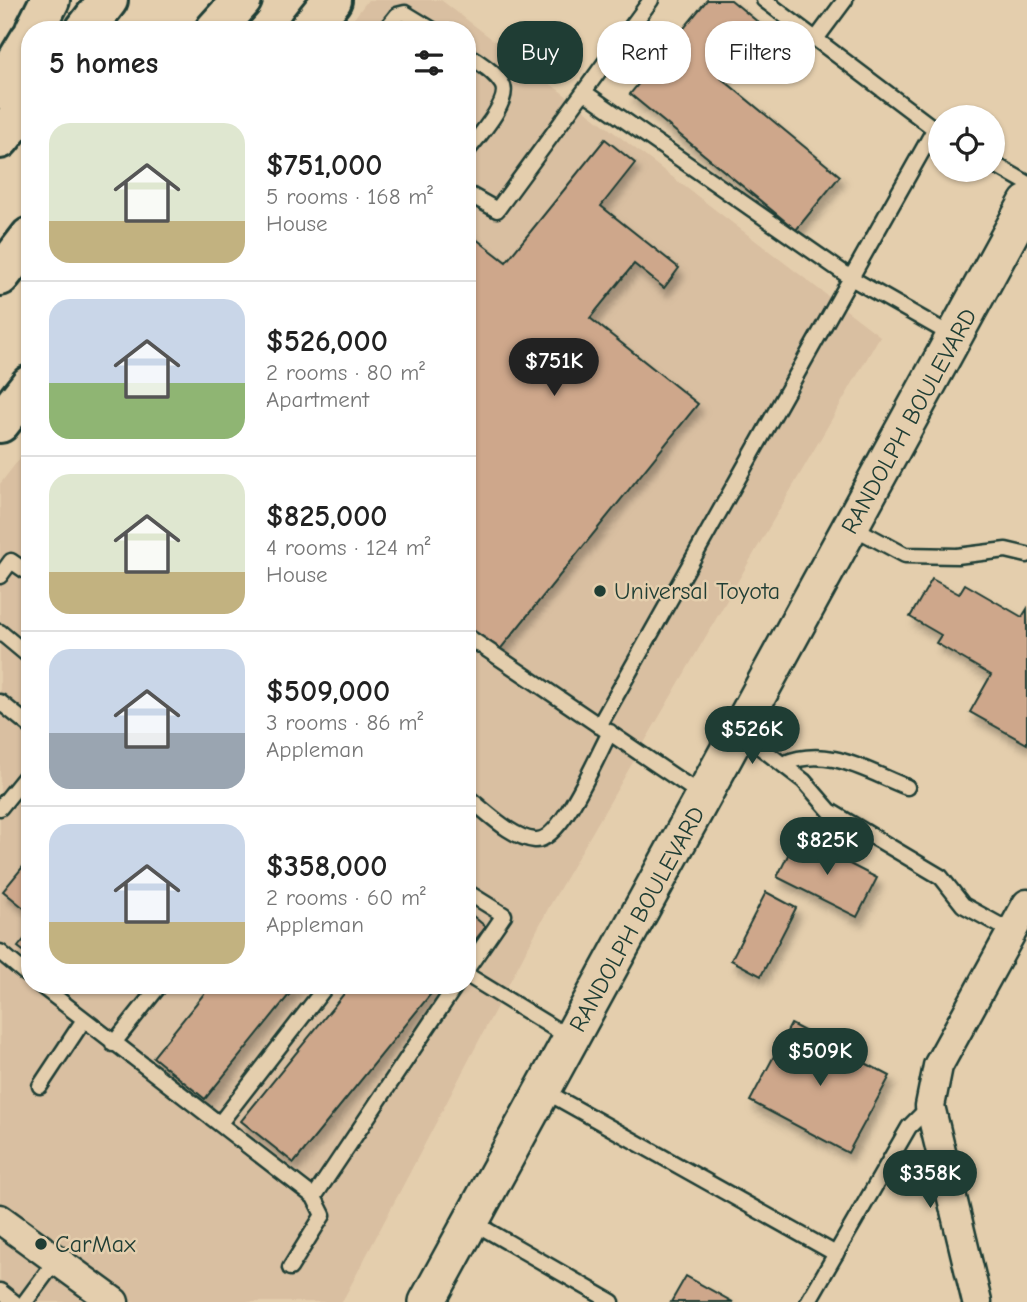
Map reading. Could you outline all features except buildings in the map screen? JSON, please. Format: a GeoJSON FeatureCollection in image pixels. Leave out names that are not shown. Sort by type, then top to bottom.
{"type":"FeatureCollection","features":[{"type":"Feature","properties":{"kind":"main road"},"geometry":{"type":"LineString","coordinates":[[40,21],[50,0]]}},
{"type":"Feature","properties":{"kind":"main road"},"geometry":{"type":"LineString","coordinates":[[92,21],[108,0]]}},
{"type":"Feature","properties":{"kind":"main road"},"geometry":{"type":"LineString","coordinates":[[197,21],[213,0]]}},
{"type":"Feature","properties":{"kind":"main road"},"geometry":{"type":"LineString","coordinates":[[223,21],[242,0]]}},
{"type":"Feature","properties":{"kind":"main road"},"geometry":{"type":"LineString","coordinates":[[315,21],[331,0]]}},
{"type":"Feature","properties":{"kind":"main road"},"geometry":{"type":"LineString","coordinates":[[0,89],[21,54]]}},
{"type":"Feature","properties":{"kind":"main road"},"geometry":{"type":"LineString","coordinates":[[0,139],[21,112]]}},
{"type":"Feature","properties":{"kind":"main road"},"geometry":{"type":"LineString","coordinates":[[0,276],[21,249]]}},
{"type":"Feature","properties":{"kind":"main road"},"geometry":{"type":"LineString","coordinates":[[0,423],[21,396]]}},
{"type":"Feature","properties":{"kind":"street","name":"RANDOLPH BOULEVARD"},"geometry":{"type":"LineString","coordinates":[[427,1302],[1027,203]]}},
{"type":"Feature","properties":{"kind":"street"},"geometry":{"type":"LineString","coordinates":[[977,1302],[930,1106],[938,1066],[1027,904]]}},
{"type":"Feature","properties":{"kind":"street"},"geometry":{"type":"LineString","coordinates":[[0,1219],[114,1302]]}},
{"type":"Feature","properties":{"kind":"lane"},"geometry":{"type":"LineString","coordinates":[[476,198],[497,210],[651,0]]}},
{"type":"Feature","properties":{"kind":"lane"},"geometry":{"type":"LineString","coordinates":[[764,0],[928,124]]}},
{"type":"Feature","properties":{"kind":"lane"},"geometry":{"type":"LineString","coordinates":[[816,39],[845,0]]}},
{"type":"Feature","properties":{"kind":"lane"},"geometry":{"type":"LineString","coordinates":[[392,21],[397,15],[405,13],[418,21]]}},
{"type":"Feature","properties":{"kind":"lane"},"geometry":{"type":"LineString","coordinates":[[476,61],[495,75],[504,86],[505,98],[476,138]]}},
{"type":"Feature","properties":{"kind":"lane"},"geometry":{"type":"LineString","coordinates":[[584,92],[851,278],[954,337]]}},
{"type":"Feature","properties":{"kind":"lane"},"geometry":{"type":"LineString","coordinates":[[476,803],[525,838],[538,841],[551,835],[563,822],[604,729],[851,278],[928,146]]}},
{"type":"Feature","properties":{"kind":"lane"},"geometry":{"type":"LineString","coordinates":[[1005,170],[1027,183]]}},
{"type":"Feature","properties":{"kind":"lane"},"geometry":{"type":"LineString","coordinates":[[851,526],[905,555],[957,556],[1006,551],[1027,555]]}},
{"type":"Feature","properties":{"kind":"lane"},"geometry":{"type":"LineString","coordinates":[[0,576],[11,561],[21,568]]}},
{"type":"Feature","properties":{"kind":"lane"},"geometry":{"type":"LineString","coordinates":[[0,632],[21,650]]}},
{"type":"Feature","properties":{"kind":"lane"},"geometry":{"type":"LineString","coordinates":[[476,642],[703,796]]}},
{"type":"Feature","properties":{"kind":"lane"},"geometry":{"type":"LineString","coordinates":[[0,702],[21,719]]}},
{"type":"Feature","properties":{"kind":"lane"},"geometry":{"type":"LineString","coordinates":[[739,732],[804,781],[830,811],[941,877],[963,905],[1012,932]]}},
{"type":"Feature","properties":{"kind":"lane"},"geometry":{"type":"LineString","coordinates":[[782,764],[802,756],[828,757],[908,787]]}},
{"type":"Feature","properties":{"kind":"lane"},"geometry":{"type":"LineString","coordinates":[[0,808],[21,782]]}},
{"type":"Feature","properties":{"kind":"lane"},"geometry":{"type":"LineString","coordinates":[[476,898],[504,915],[476,956]]}},
{"type":"Feature","properties":{"kind":"lane"},"geometry":{"type":"LineString","coordinates":[[0,952],[21,970]]}},
{"type":"Feature","properties":{"kind":"lane"},"geometry":{"type":"LineString","coordinates":[[476,981],[571,1039]]}},
{"type":"Feature","properties":{"kind":"lane"},"geometry":{"type":"LineString","coordinates":[[51,994],[314,1197],[323,1215],[290,1268]]}},
{"type":"Feature","properties":{"kind":"lane"},"geometry":{"type":"LineString","coordinates":[[114,1044],[153,994]]}},
{"type":"Feature","properties":{"kind":"lane"},"geometry":{"type":"LineString","coordinates":[[220,1123],[320,994]]}},
{"type":"Feature","properties":{"kind":"lane"},"geometry":{"type":"LineString","coordinates":[[314,1197],[450,994]]}},
{"type":"Feature","properties":{"kind":"lane"},"geometry":{"type":"LineString","coordinates":[[40,1086],[83,1021]]}},
{"type":"Feature","properties":{"kind":"lane"},"geometry":{"type":"LineString","coordinates":[[543,1090],[836,1254]]}},
{"type":"Feature","properties":{"kind":"lane"},"geometry":{"type":"LineString","coordinates":[[808,1302],[909,1127],[930,1106]]}},
{"type":"Feature","properties":{"kind":"lane"},"geometry":{"type":"LineString","coordinates":[[471,1222],[612,1302]]}},
{"type":"Feature","properties":{"kind":"lane"},"geometry":{"type":"LineString","coordinates":[[24,1302],[56,1260]]}},
{"type":"Feature","properties":{"kind":"lane"},"geometry":{"type":"LineString","coordinates":[[0,1292],[14,1302]]}},
{"type":"Feature","properties":{"kind":"shaded area"},"geometry":{"type":"Polygon","coordinates":[[[368,0],[441,0],[468,21],[352,21],[368,0]]]}},
{"type":"Feature","properties":{"kind":"shaded area"},"geometry":{"type":"Polygon","coordinates":[[[476,27],[497,43],[497,84],[551,84],[880,336],[549,907],[342,1302],[0,1302],[0,484],[21,457],[21,994],[476,994],[476,27]]]}},
{"type":"Feature","properties":{"kind":"place","name":"Universal Toyota"},"geometry":{"type":"Point","coordinates":[600,591]}},
{"type":"Feature","properties":{"kind":"place","name":"CarMax"},"geometry":{"type":"Point","coordinates":[41,1244]}}]}
